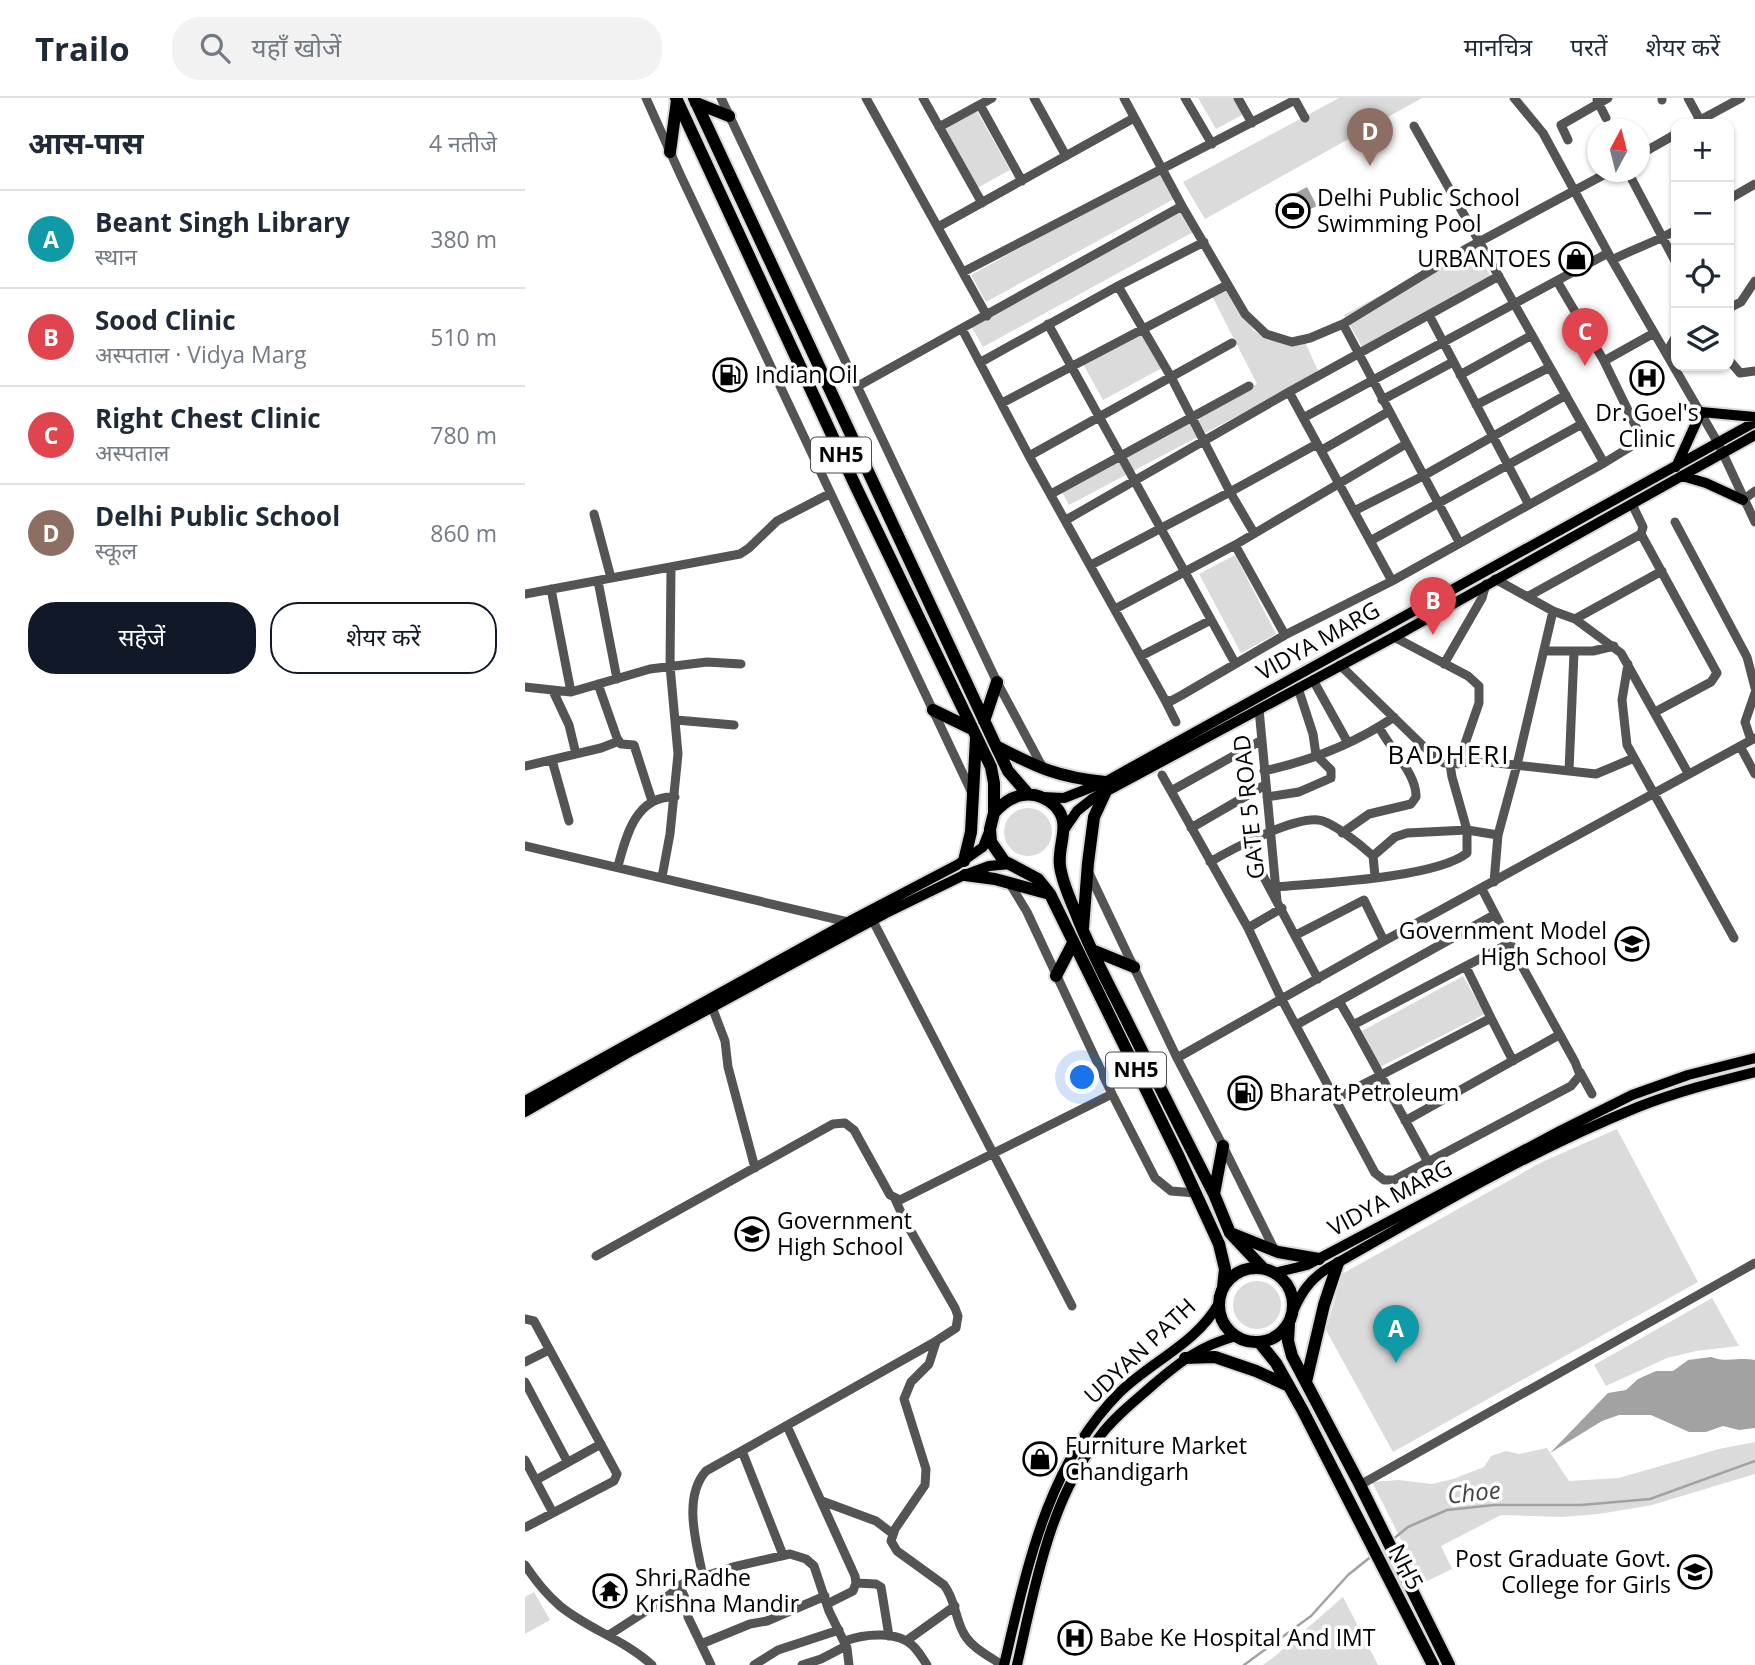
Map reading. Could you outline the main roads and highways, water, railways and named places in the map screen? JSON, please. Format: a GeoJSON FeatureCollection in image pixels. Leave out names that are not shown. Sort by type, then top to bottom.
{"type":"FeatureCollection","features":[{"type":"Feature","properties":{"kind":"highway"},"geometry":{"type":"LineString","coordinates":[[670,152],[675,99]]}},
{"type":"Feature","properties":{"kind":"highway","name":"NH5"},"geometry":{"type":"LineString","coordinates":[[675,99],[973,733],[991,766],[994,783],[991,842],[1000,857],[1038,880],[1050,894],[1196,1193],[1219,1244],[1225,1269],[1219,1303]]}},
{"type":"Feature","properties":{"kind":"highway"},"geometry":{"type":"LineString","coordinates":[[695,101],[729,116]]}},
{"type":"Feature","properties":{"kind":"highway","name":"NH5"},"geometry":{"type":"LineString","coordinates":[[695,101],[1008,771],[1028,794]]}},
{"type":"Feature","properties":{"kind":"highway"},"geometry":{"type":"LineString","coordinates":[[984,721],[997,682]]}},
{"type":"Feature","properties":{"kind":"highway"},"geometry":{"type":"LineString","coordinates":[[933,710],[973,733],[971,832],[964,868],[1050,894]]}},
{"type":"Feature","properties":{"kind":"highway"},"geometry":{"type":"LineString","coordinates":[[996,746],[1043,769],[1106,787],[1094,817],[1083,932]]}},
{"type":"Feature","properties":{"kind":"highway"},"geometry":{"type":"LineString","coordinates":[[994,813],[1004,802],[1028,794],[1042,797],[1055,807],[1065,830]]}},
{"type":"Feature","properties":{"kind":"highway","name":"NH5"},"geometry":{"type":"LineString","coordinates":[[1065,830],[1059,850],[1060,867],[1083,932],[1214,1194],[1230,1233],[1269,1270],[1285,1280],[1292,1291],[1294,1309],[1289,1324],[1288,1341],[1292,1356],[1381,1526],[1449,1665]]}},
{"type":"Feature","properties":{"kind":"highway"},"geometry":{"type":"LineString","coordinates":[[1056,976],[1073,943]]}},
{"type":"Feature","properties":{"kind":"highway"},"geometry":{"type":"LineString","coordinates":[[1092,950],[1134,967]]}},
{"type":"Feature","properties":{"kind":"highway"},"geometry":{"type":"LineString","coordinates":[[1214,1194],[1223,1146]]}},
{"type":"Feature","properties":{"kind":"highway"},"geometry":{"type":"LineString","coordinates":[[1230,1233],[1275,1251],[1319,1259]]}},
{"type":"Feature","properties":{"kind":"highway"},"geometry":{"type":"LineString","coordinates":[[1306,1382],[1324,1306],[1338,1263]]}},
{"type":"Feature","properties":{"kind":"highway"},"geometry":{"type":"LineString","coordinates":[[1223,1287],[1233,1275],[1252,1267],[1269,1270]]}},
{"type":"Feature","properties":{"kind":"highway"},"geometry":{"type":"LineString","coordinates":[[1219,1303],[1221,1316],[1235,1336],[1259,1342],[1271,1339],[1289,1324]]}},
{"type":"Feature","properties":{"kind":"highway","name":"NH5"},"geometry":{"type":"LineString","coordinates":[[1259,1342],[1290,1387],[1433,1665]]}},
{"type":"Feature","properties":{"kind":"highway"},"geometry":{"type":"LineString","coordinates":[[1185,1358],[1215,1357],[1256,1371],[1290,1387]]}},
{"type":"Feature","properties":{"kind":"main road"},"geometry":{"type":"LineString","coordinates":[[1743,500],[1679,471],[1701,412],[1755,419]]}},
{"type":"Feature","properties":{"kind":"main road","name":"VIDYA MARG"},"geometry":{"type":"LineString","coordinates":[[1721,448],[1755,419]]}},
{"type":"Feature","properties":{"kind":"main road","name":"VIDYA MARG"},"geometry":{"type":"LineString","coordinates":[[1065,830],[1077,811],[1106,787],[1721,448],[1755,435]]}},
{"type":"Feature","properties":{"kind":"main road","name":"VIDYA MARG"},"geometry":{"type":"LineString","coordinates":[[1042,797],[1064,798],[1106,787],[1259,709],[1632,504],[1679,471]]}},
{"type":"Feature","properties":{"kind":"main road"},"geometry":{"type":"LineString","coordinates":[[525,1112],[850,927],[873,920],[964,868],[983,847],[990,829]]}},
{"type":"Feature","properties":{"kind":"main road"},"geometry":{"type":"LineString","coordinates":[[525,1101],[964,868],[1015,866]]}},
{"type":"Feature","properties":{"kind":"main road","name":"VIDYA MARG"},"geometry":{"type":"LineString","coordinates":[[1269,1270],[1307,1265],[1632,1095],[1688,1075],[1755,1058]]}},
{"type":"Feature","properties":{"kind":"main road","name":"VIDYA MARG"},"geometry":{"type":"LineString","coordinates":[[1294,1309],[1304,1289],[1313,1279],[1338,1263],[1437,1206],[1563,1139],[1650,1102],[1694,1087],[1755,1072]]}},
{"type":"Feature","properties":{"kind":"main road","name":"UDYAN PATH"},"geometry":{"type":"LineString","coordinates":[[1003,1665],[1041,1522],[1060,1479],[1086,1432],[1121,1392],[1210,1320],[1219,1303]]}},
{"type":"Feature","properties":{"kind":"main road","name":"UDYAN PATH"},"geometry":{"type":"LineString","coordinates":[[1017,1665],[1057,1511],[1100,1435],[1121,1412],[1185,1358],[1207,1345],[1235,1336]]}},
{"type":"Feature","properties":{"kind":"waterway","name":"Choe"},"geometry":{"type":"LineString","coordinates":[[1392,1540],[1408,1527],[1447,1510],[1494,1505],[1581,1505],[1650,1499],[1755,1461]]}},
{"type":"Feature","properties":{"kind":"waterway","name":"Choe"},"geometry":{"type":"LineString","coordinates":[[1244,1665],[1311,1616],[1348,1575],[1373,1555]]}},
{"type":"Feature","properties":{"kind":"place","name":"Delhi Public School"},"geometry":{"type":"Point","coordinates":[1370,166]}},
{"type":"Feature","properties":{"kind":"place","name":"Delhi Public School Swimming Pool"},"geometry":{"type":"Point","coordinates":[1293,211]}},
{"type":"Feature","properties":{"kind":"place","name":"URBANTOES"},"geometry":{"type":"Point","coordinates":[1576,259]}},
{"type":"Feature","properties":{"kind":"place","name":"Right Chest Clinic"},"geometry":{"type":"Point","coordinates":[1585,366]}},
{"type":"Feature","properties":{"kind":"place","name":"Indian Oil"},"geometry":{"type":"Point","coordinates":[730,375]}},
{"type":"Feature","properties":{"kind":"place","name":"Dr. Goel's Clinic"},"geometry":{"type":"Point","coordinates":[1647,378]}},
{"type":"Feature","properties":{"kind":"place","name":"Sood Clinic"},"geometry":{"type":"Point","coordinates":[1433,635]}},
{"type":"Feature","properties":{"kind":"place","name":"Government Model High School"},"geometry":{"type":"Point","coordinates":[1632,944]}},
{"type":"Feature","properties":{"kind":"place","name":"Bharat Petroleum"},"geometry":{"type":"Point","coordinates":[1245,1093]}},
{"type":"Feature","properties":{"kind":"place","name":"Government High School"},"geometry":{"type":"Point","coordinates":[752,1234]}},
{"type":"Feature","properties":{"kind":"place","name":"Beant Singh Library"},"geometry":{"type":"Point","coordinates":[1396,1363]}},
{"type":"Feature","properties":{"kind":"place","name":"Furniture Market Chandigarh"},"geometry":{"type":"Point","coordinates":[1040,1459]}},
{"type":"Feature","properties":{"kind":"place","name":"Post Graduate Govt. College for Girls"},"geometry":{"type":"Point","coordinates":[1695,1572]}},
{"type":"Feature","properties":{"kind":"place","name":"Shri Radhe Krishna Mandir"},"geometry":{"type":"Point","coordinates":[610,1591]}},
{"type":"Feature","properties":{"kind":"place","name":"Babe Ke Hospital And IMT"},"geometry":{"type":"Point","coordinates":[1075,1638]}},
{"type":"Feature","properties":{"kind":"district","name":"BADHERI"},"geometry":{"type":"Point","coordinates":[1449,755]}}]}
